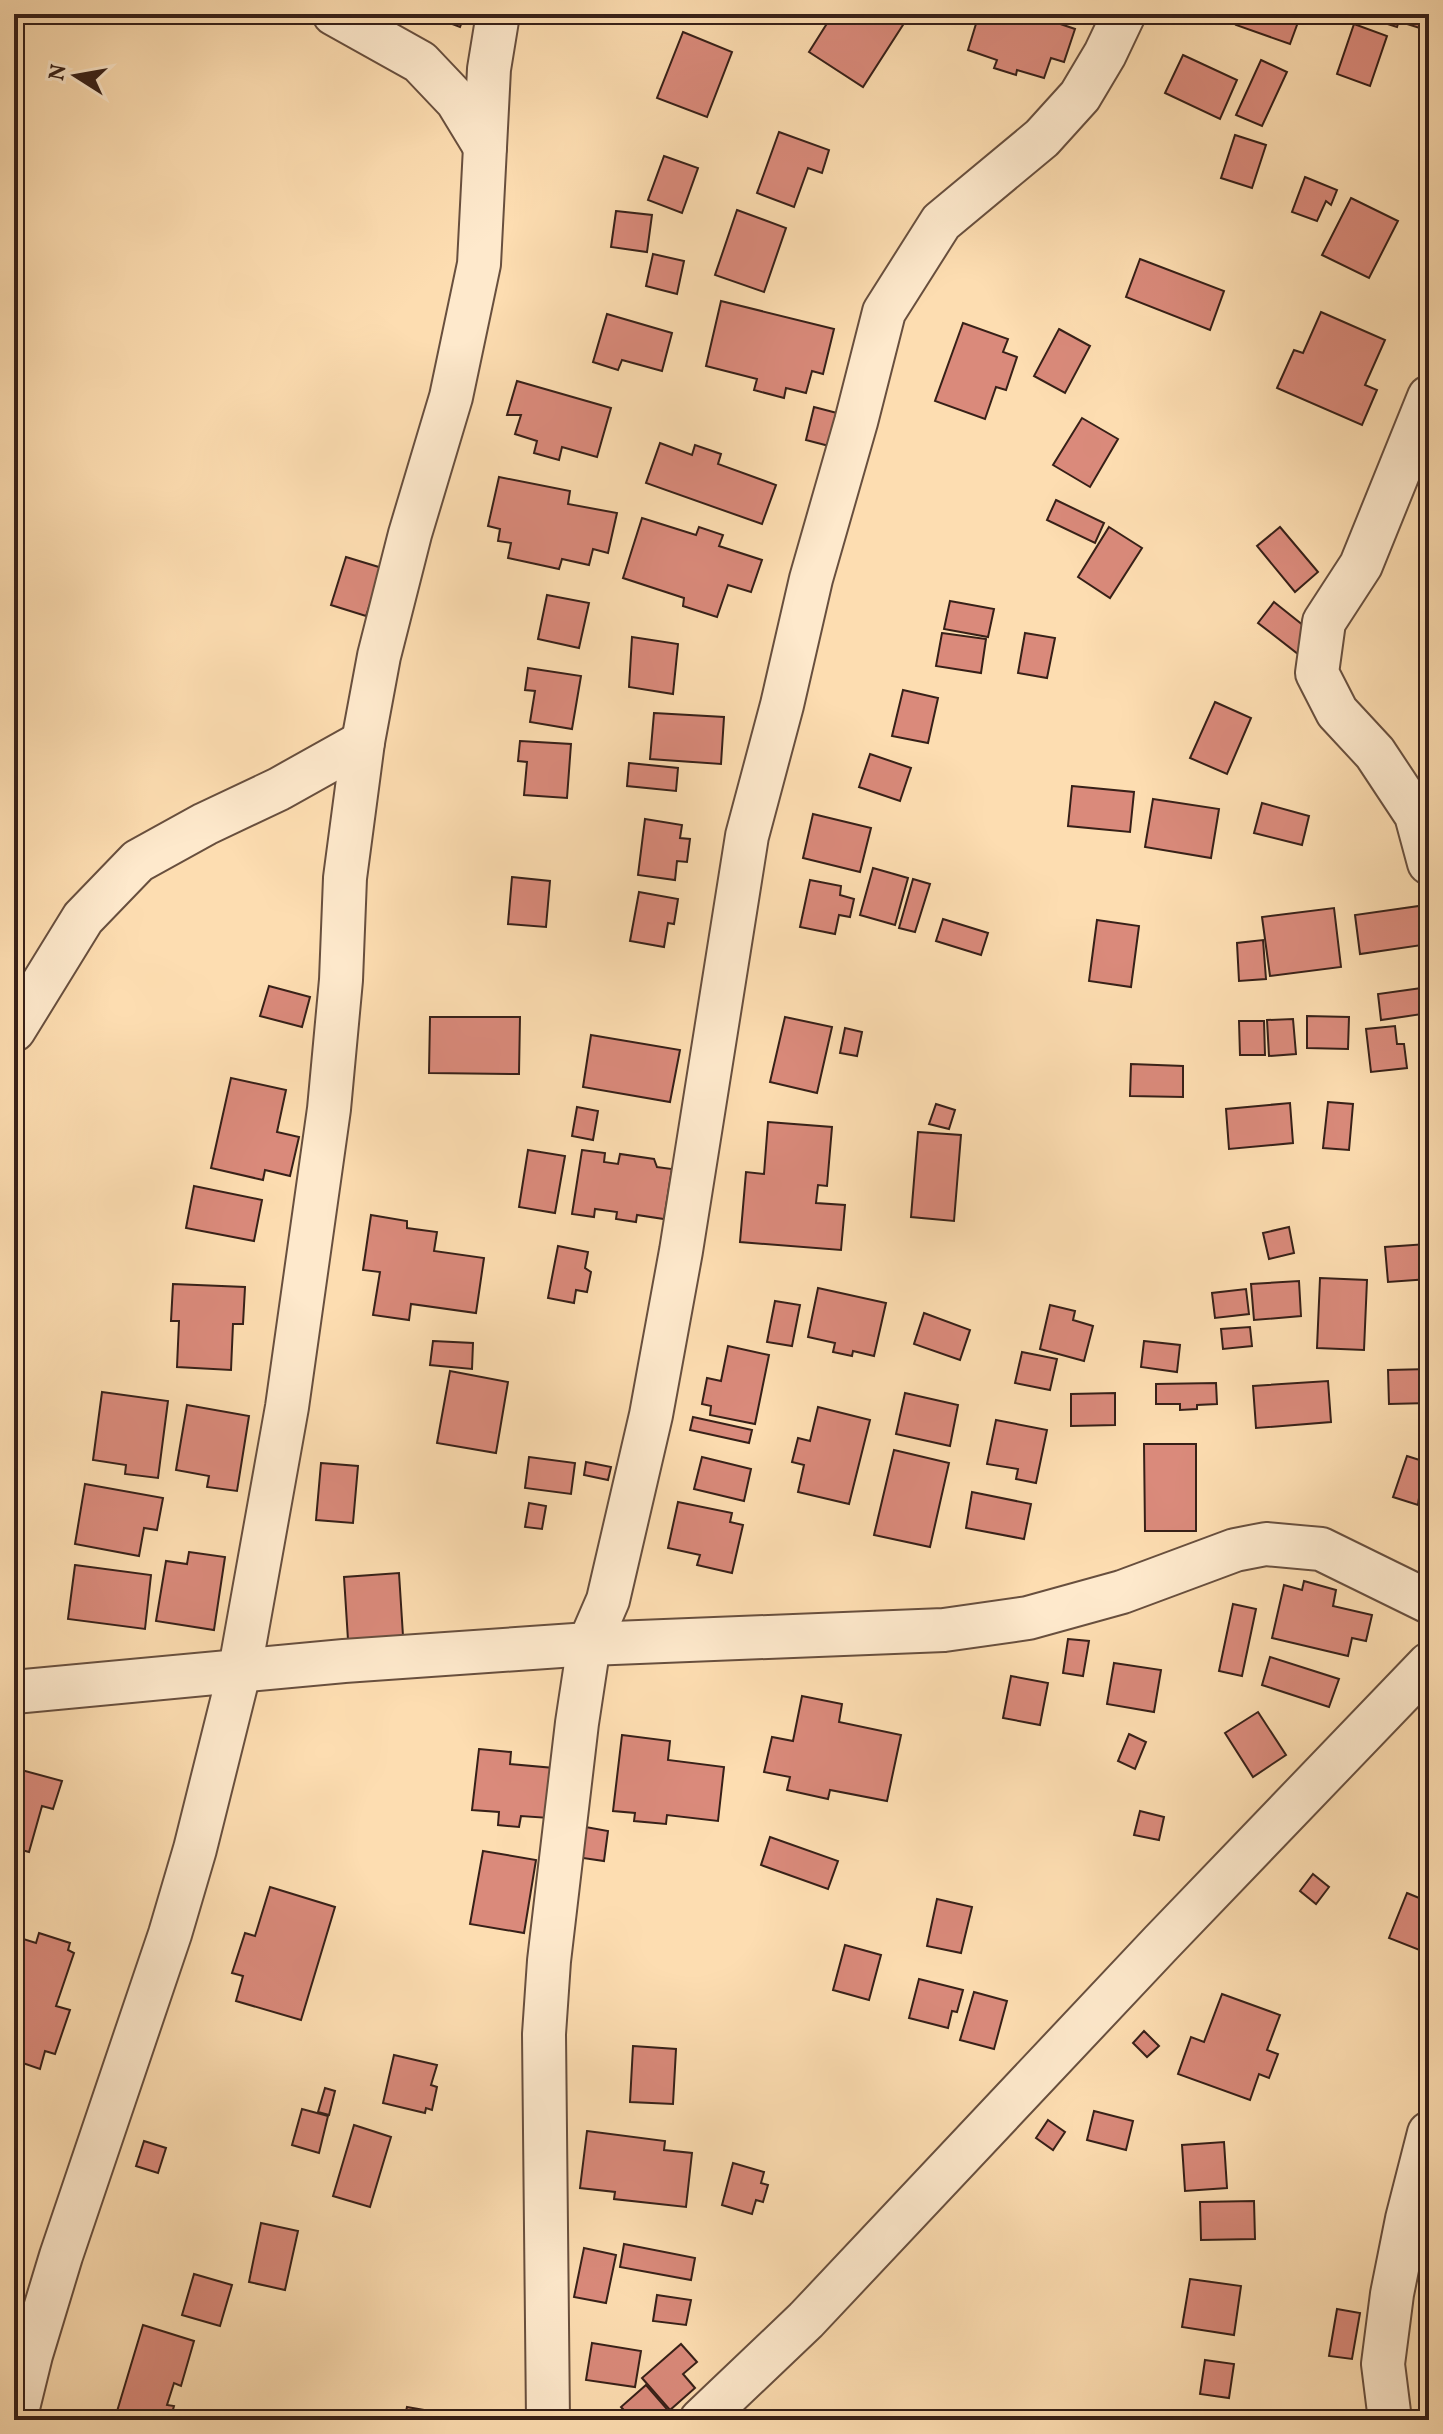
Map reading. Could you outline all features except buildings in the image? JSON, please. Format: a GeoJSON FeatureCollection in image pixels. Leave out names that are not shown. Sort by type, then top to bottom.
{"type":"FeatureCollection","features":[{"type":"Feature","properties":{"kind":"street"},"geometry":{"type":"LineString","coordinates":[[334,14],[420,62],[457,101],[485,147]]}},
{"type":"Feature","properties":{"kind":"street"},"geometry":{"type":"LineString","coordinates":[[15,2420],[61,2256],[170,1934],[195,1849],[240,1669],[287,1407],[329,1109],[341,980],[345,878],[363,742],[379,656],[410,534],[451,397],[479,264],[489,69],[498,14]]}},
{"type":"Feature","properties":{"kind":"street"},"geometry":{"type":"LineString","coordinates":[[548,2420],[544,2034],[560,1861],[589,1644],[608,1600],[651,1415],[681,1251],[747,836],[811,579],[884,312],[941,222],[1042,138],[1080,96],[1124,14]]}},
{"type":"Feature","properties":{"kind":"street"},"geometry":{"type":"LineString","coordinates":[[1429,397],[1361,565],[1324,622],[1317,673],[1337,712],[1375,753],[1416,815],[1429,863]]}},
{"type":"Feature","properties":{"kind":"street"},"geometry":{"type":"LineString","coordinates":[[14,1030],[83,918],[138,861],[363,742]]}},
{"type":"Feature","properties":{"kind":"street"},"geometry":{"type":"LineString","coordinates":[[14,1692],[240,1669],[589,1644],[944,1630],[1028,1618],[1122,1592],[1235,1550],[1266,1544],[1321,1549],[1429,1602]]}},
{"type":"Feature","properties":{"kind":"street"},"geometry":{"type":"LineString","coordinates":[[701,2420],[806,2320],[1429,1664]]}},
{"type":"Feature","properties":{"kind":"street"},"geometry":{"type":"LineString","coordinates":[[1364,2420],[1383,2364],[1392,2294],[1429,2133]]}},
{"type":"Feature","properties":{"kind":"street"},"geometry":{"type":"LineString","coordinates":[[1383,2364],[1390,2420]]}}]}
